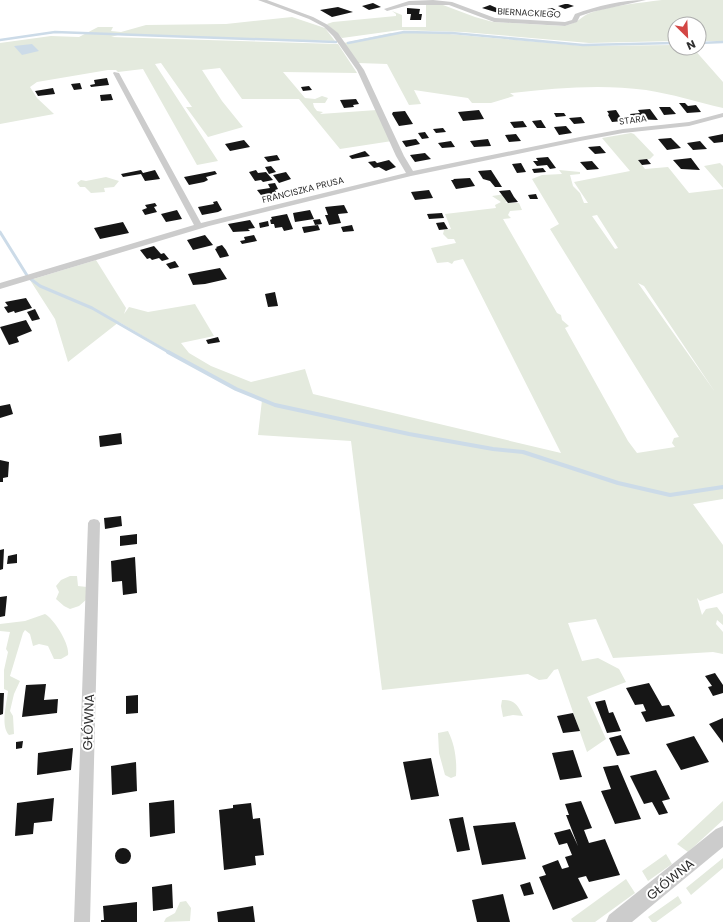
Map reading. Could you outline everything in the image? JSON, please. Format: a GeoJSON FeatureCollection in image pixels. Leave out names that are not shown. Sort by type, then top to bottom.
{"type":"FeatureCollection","features":[{"type":"Feature","properties":{"kind":"street"},"geometry":{"type":"LineString","coordinates":[[261,0],[318,22],[334,33],[352,56],[373,93],[395,143],[412,174]]}},
{"type":"Feature","properties":{"kind":"street","name":"BIERNACKIEGO"},"geometry":{"type":"LineString","coordinates":[[388,9],[410,3],[450,3],[494,20],[565,24],[571,23],[575,20],[577,15],[590,10],[643,0]]}},
{"type":"Feature","properties":{"kind":"street"},"geometry":{"type":"LineString","coordinates":[[116,73],[199,226]]}},
{"type":"Feature","properties":{"kind":"street","name":"STARA"},"geometry":{"type":"LineString","coordinates":[[546,146],[623,132],[689,124],[723,115]]}},
{"type":"Feature","properties":{"kind":"street","name":"FRANCISZKA PRUSA"},"geometry":{"type":"LineString","coordinates":[[0,286],[199,226],[412,174],[546,146]]}},
{"type":"Feature","properties":{"kind":"street","name":"GŁÓWNA"},"geometry":{"type":"LineString","coordinates":[[82,922],[94,523]]}},
{"type":"Feature","properties":{"kind":"street","name":"GŁÓWNA"},"geometry":{"type":"LineString","coordinates":[[616,922],[723,835]]}},
{"type":"Feature","properties":{"kind":"shaded area"},"geometry":{"type":"Polygon","coordinates":[[[662,0],[723,0],[723,41],[707,41],[707,16],[667,16],[667,41],[589,43],[463,32],[400,30],[342,38],[327,24],[333,22],[396,16],[396,14],[392,11],[402,15],[402,27],[426,27],[426,5],[443,5],[493,22],[563,26],[577,21],[585,15],[627,4],[662,0]]]}},
{"type":"Feature","properties":{"kind":"shaded area"},"geometry":{"type":"Polygon","coordinates":[[[292,17],[325,28],[335,41],[118,35],[111,37],[338,44],[357,73],[283,72],[305,98],[315,99],[322,96],[328,98],[325,103],[313,103],[317,111],[323,112],[320,114],[377,110],[392,141],[340,149],[299,99],[242,99],[220,68],[202,70],[222,101],[243,127],[208,137],[186,107],[192,107],[161,63],[155,64],[218,161],[197,165],[143,69],[118,72],[116,70],[108,70],[37,82],[30,87],[37,98],[54,114],[0,124],[0,43],[51,36],[79,37],[98,27],[113,27],[111,31],[121,32],[146,25],[226,24],[292,17]]]}},
{"type":"Feature","properties":{"kind":"shaded area"},"geometry":{"type":"Polygon","coordinates":[[[427,32],[584,46],[667,45],[667,56],[700,56],[723,82],[723,108],[646,90],[612,87],[562,88],[510,93],[514,96],[491,103],[472,103],[468,98],[414,90],[421,104],[409,105],[387,64],[358,63],[344,43],[391,33],[427,32]]]}},
{"type":"Feature","properties":{"kind":"shaded area"},"geometry":{"type":"Polygon","coordinates":[[[631,133],[634,134],[654,155],[650,159],[638,160],[645,169],[668,167],[689,193],[723,189],[723,499],[693,504],[723,545],[723,593],[700,601],[697,598],[702,615],[706,609],[717,607],[723,615],[723,625],[717,620],[716,624],[723,632],[723,654],[713,652],[613,658],[596,619],[568,623],[582,661],[598,658],[619,669],[626,682],[587,697],[606,739],[587,752],[558,669],[554,670],[547,679],[539,680],[528,674],[382,690],[351,441],[258,435],[262,400],[211,376],[119,322],[68,362],[55,319],[30,280],[96,260],[126,308],[124,314],[129,307],[148,312],[195,304],[214,336],[181,343],[189,353],[211,366],[251,382],[305,369],[313,394],[561,453],[463,259],[454,261],[452,264],[448,262],[437,263],[431,248],[456,243],[454,239],[448,239],[443,234],[444,230],[451,229],[445,214],[496,208],[495,205],[501,202],[492,196],[506,194],[508,201],[505,203],[519,203],[522,210],[510,211],[508,215],[511,218],[503,219],[557,313],[561,315],[562,320],[569,326],[565,328],[628,441],[637,453],[675,447],[672,443],[674,438],[679,437],[550,229],[559,224],[532,179],[542,175],[562,174],[559,170],[580,172],[580,174],[570,175],[573,186],[580,193],[584,203],[588,203],[574,182],[630,171],[602,138],[631,133]],[[597,215],[592,216],[615,249],[618,248],[597,215]],[[638,283],[715,392],[644,286],[638,283]]]}},
{"type":"Feature","properties":{"kind":"shaded area"},"geometry":{"type":"Polygon","coordinates":[[[720,163],[723,166],[723,188],[704,166],[720,163]]]}},
{"type":"Feature","properties":{"kind":"shaded area"},"geometry":{"type":"Polygon","coordinates":[[[106,177],[119,181],[114,187],[104,188],[105,192],[91,193],[85,187],[80,187],[77,183],[81,180],[86,181],[106,177]]]}},
{"type":"Feature","properties":{"kind":"shaded area"},"geometry":{"type":"Polygon","coordinates":[[[70,576],[77,576],[78,586],[87,587],[87,599],[79,606],[70,609],[56,599],[59,592],[56,586],[61,580],[70,576]]]}},
{"type":"Feature","properties":{"kind":"shaded area"},"geometry":{"type":"Polygon","coordinates":[[[45,614],[53,621],[61,632],[67,645],[68,655],[61,659],[54,659],[48,646],[39,644],[33,646],[30,634],[25,630],[10,676],[20,681],[14,694],[10,711],[13,716],[14,734],[9,735],[6,731],[4,720],[8,691],[4,689],[4,670],[8,652],[6,649],[10,632],[0,631],[0,624],[25,621],[45,614]]]}},
{"type":"Feature","properties":{"kind":"shaded area"},"geometry":{"type":"Polygon","coordinates":[[[502,700],[513,702],[523,716],[513,715],[503,717],[501,706],[502,700]]]}},
{"type":"Feature","properties":{"kind":"shaded area"},"geometry":{"type":"Polygon","coordinates":[[[448,731],[454,747],[456,764],[456,776],[451,778],[445,775],[439,753],[438,733],[448,731]]]}},
{"type":"Feature","properties":{"kind":"shaded area"},"geometry":{"type":"Polygon","coordinates":[[[723,801],[723,820],[688,852],[677,844],[723,801]]]}},
{"type":"Feature","properties":{"kind":"shaded area"},"geometry":{"type":"Polygon","coordinates":[[[666,854],[672,864],[648,881],[642,871],[666,854]]]}},
{"type":"Feature","properties":{"kind":"shaded area"},"geometry":{"type":"Polygon","coordinates":[[[723,858],[723,868],[691,895],[686,888],[723,858]]]}},
{"type":"Feature","properties":{"kind":"shaded area"},"geometry":{"type":"Polygon","coordinates":[[[626,879],[635,893],[595,922],[573,922],[571,919],[626,879]]]}},
{"type":"Feature","properties":{"kind":"shaded area"},"geometry":{"type":"Polygon","coordinates":[[[678,896],[682,903],[656,922],[652,922],[648,917],[678,896]]]}},
{"type":"Feature","properties":{"kind":"shaded area"},"geometry":{"type":"Polygon","coordinates":[[[186,901],[191,908],[190,921],[164,922],[166,918],[175,913],[180,902],[186,901]]]}},
{"type":"Feature","properties":{"kind":"water"},"geometry":{"type":"Polygon","coordinates":[[[32,44],[39,51],[22,55],[14,46],[32,44]]]}},
{"type":"Feature","properties":{"kind":"building"},"geometry":{"type":"Polygon","coordinates":[[[373,3],[381,7],[369,10],[362,6],[373,3]]]}},
{"type":"Feature","properties":{"kind":"building"},"geometry":{"type":"Polygon","coordinates":[[[565,4],[574,6],[565,9],[558,6],[565,4]]]}},
{"type":"Feature","properties":{"kind":"building"},"geometry":{"type":"Polygon","coordinates":[[[490,5],[510,14],[505,15],[482,8],[490,5]]]}},
{"type":"Feature","properties":{"kind":"building"},"geometry":{"type":"Polygon","coordinates":[[[338,7],[353,12],[332,17],[320,10],[338,7]]]}},
{"type":"Feature","properties":{"kind":"building"},"geometry":{"type":"Polygon","coordinates":[[[407,8],[420,9],[419,14],[422,14],[421,20],[410,20],[411,14],[407,14],[407,8]]]}},
{"type":"Feature","properties":{"kind":"building"},"geometry":{"type":"Polygon","coordinates":[[[552,8],[561,12],[556,13],[547,9],[552,8]]]}},
{"type":"Feature","properties":{"kind":"building"},"geometry":{"type":"Polygon","coordinates":[[[542,10],[552,15],[542,18],[527,13],[542,10]]]}},
{"type":"Feature","properties":{"kind":"building"},"geometry":{"type":"Polygon","coordinates":[[[107,78],[109,85],[91,87],[90,85],[95,84],[94,80],[107,78]]]}},
{"type":"Feature","properties":{"kind":"building"},"geometry":{"type":"Polygon","coordinates":[[[80,83],[82,89],[74,90],[71,84],[80,83]]]}},
{"type":"Feature","properties":{"kind":"building"},"geometry":{"type":"Polygon","coordinates":[[[309,86],[312,90],[303,91],[301,87],[309,86]]]}},
{"type":"Feature","properties":{"kind":"building"},"geometry":{"type":"Polygon","coordinates":[[[53,88],[55,94],[38,96],[35,91],[53,88]]]}},
{"type":"Feature","properties":{"kind":"building"},"geometry":{"type":"Polygon","coordinates":[[[111,94],[113,100],[101,101],[100,95],[111,94]]]}},
{"type":"Feature","properties":{"kind":"building"},"geometry":{"type":"Polygon","coordinates":[[[356,99],[359,104],[353,105],[354,107],[344,108],[340,100],[356,99]]]}},
{"type":"Feature","properties":{"kind":"building"},"geometry":{"type":"Polygon","coordinates":[[[679,103],[685,103],[688,106],[696,105],[701,112],[687,113],[679,103]]]}},
{"type":"Feature","properties":{"kind":"building"},"geometry":{"type":"Polygon","coordinates":[[[659,107],[670,107],[676,114],[664,115],[659,107]]]}},
{"type":"Feature","properties":{"kind":"building"},"geometry":{"type":"Polygon","coordinates":[[[650,109],[658,120],[633,119],[630,114],[640,113],[638,110],[650,109]]]}},
{"type":"Feature","properties":{"kind":"building"},"geometry":{"type":"Polygon","coordinates":[[[479,110],[484,119],[463,121],[458,112],[479,110]]]}},
{"type":"Feature","properties":{"kind":"building"},"geometry":{"type":"Polygon","coordinates":[[[616,110],[623,121],[612,122],[607,111],[616,110]]]}},
{"type":"Feature","properties":{"kind":"building"},"geometry":{"type":"Polygon","coordinates":[[[405,111],[413,124],[399,126],[392,114],[393,112],[405,111]]]}},
{"type":"Feature","properties":{"kind":"building"},"geometry":{"type":"Polygon","coordinates":[[[554,113],[564,113],[566,116],[556,117],[554,113]]]}},
{"type":"Feature","properties":{"kind":"building"},"geometry":{"type":"Polygon","coordinates":[[[581,117],[585,123],[574,124],[569,118],[581,117]]]}},
{"type":"Feature","properties":{"kind":"building"},"geometry":{"type":"Polygon","coordinates":[[[541,120],[546,128],[537,128],[532,121],[541,120]]]}},
{"type":"Feature","properties":{"kind":"building"},"geometry":{"type":"Polygon","coordinates":[[[523,121],[527,127],[514,128],[510,122],[523,121]]]}},
{"type":"Feature","properties":{"kind":"building"},"geometry":{"type":"Polygon","coordinates":[[[566,126],[572,133],[559,135],[554,127],[566,126]]]}},
{"type":"Feature","properties":{"kind":"building"},"geometry":{"type":"Polygon","coordinates":[[[443,128],[446,132],[436,133],[433,129],[443,128]]]}},
{"type":"Feature","properties":{"kind":"building"},"geometry":{"type":"Polygon","coordinates":[[[425,132],[429,138],[422,139],[418,133],[425,132]]]}},
{"type":"Feature","properties":{"kind":"building"},"geometry":{"type":"Polygon","coordinates":[[[516,134],[521,141],[509,142],[505,135],[516,134]]]}},
{"type":"Feature","properties":{"kind":"building"},"geometry":{"type":"Polygon","coordinates":[[[723,134],[723,142],[714,143],[708,137],[723,134]]]}},
{"type":"Feature","properties":{"kind":"building"},"geometry":{"type":"Polygon","coordinates":[[[671,138],[681,148],[667,150],[658,139],[671,138]]]}},
{"type":"Feature","properties":{"kind":"building"},"geometry":{"type":"Polygon","coordinates":[[[416,139],[420,144],[406,147],[402,141],[416,139]]]}},
{"type":"Feature","properties":{"kind":"building"},"geometry":{"type":"Polygon","coordinates":[[[488,139],[491,146],[474,147],[470,141],[488,139]]]}},
{"type":"Feature","properties":{"kind":"building"},"geometry":{"type":"Polygon","coordinates":[[[244,140],[250,147],[230,151],[225,144],[244,140]]]}},
{"type":"Feature","properties":{"kind":"building"},"geometry":{"type":"Polygon","coordinates":[[[451,141],[455,147],[442,148],[438,143],[451,141]]]}},
{"type":"Feature","properties":{"kind":"building"},"geometry":{"type":"Polygon","coordinates":[[[700,141],[707,149],[693,150],[687,143],[700,141]]]}},
{"type":"Feature","properties":{"kind":"building"},"geometry":{"type":"Polygon","coordinates":[[[600,146],[606,153],[595,154],[588,147],[600,146]]]}},
{"type":"Feature","properties":{"kind":"building"},"geometry":{"type":"Polygon","coordinates":[[[365,151],[370,156],[352,159],[349,156],[365,151]]]}},
{"type":"Feature","properties":{"kind":"building"},"geometry":{"type":"Polygon","coordinates":[[[425,153],[431,159],[415,162],[410,155],[425,153]]]}},
{"type":"Feature","properties":{"kind":"building"},"geometry":{"type":"Polygon","coordinates":[[[277,155],[280,160],[268,162],[264,157],[277,155]]]}},
{"type":"Feature","properties":{"kind":"building"},"geometry":{"type":"Polygon","coordinates":[[[548,157],[556,168],[550,169],[547,165],[537,166],[533,161],[538,161],[536,158],[548,157]]]}},
{"type":"Feature","properties":{"kind":"building"},"geometry":{"type":"Polygon","coordinates":[[[691,158],[700,170],[681,169],[673,160],[691,158]]]}},
{"type":"Feature","properties":{"kind":"building"},"geometry":{"type":"Polygon","coordinates":[[[647,159],[651,164],[642,165],[638,160],[647,159]]]}},
{"type":"Feature","properties":{"kind":"building"},"geometry":{"type":"Polygon","coordinates":[[[389,160],[396,167],[386,171],[379,167],[374,168],[368,162],[375,161],[377,163],[389,160]]]}},
{"type":"Feature","properties":{"kind":"building"},"geometry":{"type":"Polygon","coordinates":[[[592,161],[599,169],[587,170],[580,162],[592,161]]]}},
{"type":"Feature","properties":{"kind":"building"},"geometry":{"type":"Polygon","coordinates":[[[521,163],[526,172],[517,173],[512,164],[521,163]]]}},
{"type":"Feature","properties":{"kind":"building"},"geometry":{"type":"Polygon","coordinates":[[[271,166],[276,172],[269,174],[265,167],[271,166]]]}},
{"type":"Feature","properties":{"kind":"building"},"geometry":{"type":"Polygon","coordinates":[[[543,168],[546,172],[534,173],[532,169],[543,168]]]}},
{"type":"Feature","properties":{"kind":"building"},"geometry":{"type":"Polygon","coordinates":[[[141,170],[143,173],[155,170],[160,179],[145,181],[141,174],[123,177],[121,174],[141,170]]]}},
{"type":"Feature","properties":{"kind":"building"},"geometry":{"type":"Polygon","coordinates":[[[256,170],[258,173],[266,172],[273,180],[263,182],[261,180],[255,181],[249,172],[256,170]]]}},
{"type":"Feature","properties":{"kind":"building"},"geometry":{"type":"Polygon","coordinates":[[[491,170],[502,187],[495,187],[490,181],[483,179],[478,171],[491,170]]]}},
{"type":"Feature","properties":{"kind":"building"},"geometry":{"type":"Polygon","coordinates":[[[215,171],[217,174],[206,177],[208,180],[189,185],[184,177],[215,171]]]}},
{"type":"Feature","properties":{"kind":"building"},"geometry":{"type":"Polygon","coordinates":[[[286,172],[291,179],[279,183],[273,175],[286,172]]]}},
{"type":"Feature","properties":{"kind":"building"},"geometry":{"type":"Polygon","coordinates":[[[470,178],[475,186],[456,189],[451,180],[454,180],[453,179],[470,178]]]}},
{"type":"Feature","properties":{"kind":"building"},"geometry":{"type":"Polygon","coordinates":[[[275,183],[278,189],[275,190],[279,196],[264,199],[257,190],[270,188],[268,184],[275,183]]]}},
{"type":"Feature","properties":{"kind":"building"},"geometry":{"type":"Polygon","coordinates":[[[429,190],[433,198],[415,200],[411,192],[429,190]]]}},
{"type":"Feature","properties":{"kind":"building"},"geometry":{"type":"Polygon","coordinates":[[[510,190],[518,202],[508,203],[499,191],[510,190]]]}},
{"type":"Feature","properties":{"kind":"building"},"geometry":{"type":"Polygon","coordinates":[[[536,194],[538,199],[530,199],[528,195],[536,194]]]}},
{"type":"Feature","properties":{"kind":"building"},"geometry":{"type":"Polygon","coordinates":[[[217,201],[222,210],[202,215],[198,207],[214,204],[213,202],[217,201]]]}},
{"type":"Feature","properties":{"kind":"building"},"geometry":{"type":"Polygon","coordinates":[[[155,203],[157,206],[154,207],[157,212],[145,215],[142,210],[147,208],[145,205],[155,203]]]}},
{"type":"Feature","properties":{"kind":"building"},"geometry":{"type":"Polygon","coordinates":[[[344,205],[348,213],[338,214],[341,223],[329,225],[325,215],[328,215],[325,207],[344,205]]]}},
{"type":"Feature","properties":{"kind":"building"},"geometry":{"type":"Polygon","coordinates":[[[177,210],[182,219],[166,222],[161,214],[177,210]]]}},
{"type":"Feature","properties":{"kind":"building"},"geometry":{"type":"Polygon","coordinates":[[[310,210],[314,219],[295,222],[293,213],[310,210]]]}},
{"type":"Feature","properties":{"kind":"building"},"geometry":{"type":"Polygon","coordinates":[[[442,213],[444,218],[429,219],[427,214],[442,213]]]}},
{"type":"Feature","properties":{"kind":"building"},"geometry":{"type":"Polygon","coordinates":[[[287,214],[293,229],[284,231],[282,227],[275,228],[274,224],[271,224],[271,217],[287,214]]]}},
{"type":"Feature","properties":{"kind":"building"},"geometry":{"type":"Polygon","coordinates":[[[320,219],[322,224],[315,225],[313,220],[320,219]]]}},
{"type":"Feature","properties":{"kind":"building"},"geometry":{"type":"Polygon","coordinates":[[[250,220],[255,228],[248,229],[250,231],[233,232],[228,224],[250,220]]]}},
{"type":"Feature","properties":{"kind":"building"},"geometry":{"type":"Polygon","coordinates":[[[268,221],[269,226],[260,228],[259,223],[268,221]]]}},
{"type":"Feature","properties":{"kind":"building"},"geometry":{"type":"Polygon","coordinates":[[[123,222],[129,233],[100,239],[94,228],[123,222]]]}},
{"type":"Feature","properties":{"kind":"building"},"geometry":{"type":"Polygon","coordinates":[[[444,222],[448,229],[439,230],[436,223],[444,222]]]}},
{"type":"Feature","properties":{"kind":"building"},"geometry":{"type":"Polygon","coordinates":[[[318,225],[320,230],[304,233],[302,227],[318,225]]]}},
{"type":"Feature","properties":{"kind":"building"},"geometry":{"type":"Polygon","coordinates":[[[352,225],[354,231],[343,232],[341,227],[352,225]]]}},
{"type":"Feature","properties":{"kind":"building"},"geometry":{"type":"Polygon","coordinates":[[[205,235],[213,245],[193,250],[187,240],[205,235]]]}},
{"type":"Feature","properties":{"kind":"building"},"geometry":{"type":"Polygon","coordinates":[[[254,235],[257,241],[242,244],[240,241],[245,240],[244,237],[254,235]]]}},
{"type":"Feature","properties":{"kind":"building"},"geometry":{"type":"Polygon","coordinates":[[[222,245],[229,256],[220,258],[215,249],[217,248],[216,247],[222,245]]]}},
{"type":"Feature","properties":{"kind":"building"},"geometry":{"type":"Polygon","coordinates":[[[154,246],[161,254],[164,253],[169,259],[162,261],[159,258],[152,260],[150,258],[147,259],[140,250],[154,246]]]}},
{"type":"Feature","properties":{"kind":"building"},"geometry":{"type":"Polygon","coordinates":[[[175,261],[179,267],[170,269],[166,264],[175,261]]]}},
{"type":"Feature","properties":{"kind":"building"},"geometry":{"type":"Polygon","coordinates":[[[220,268],[227,279],[193,285],[188,274],[220,268]]]}},
{"type":"Feature","properties":{"kind":"building"},"geometry":{"type":"Polygon","coordinates":[[[275,292],[278,306],[268,307],[265,294],[275,292]]]}},
{"type":"Feature","properties":{"kind":"building"},"geometry":{"type":"Polygon","coordinates":[[[26,298],[32,308],[15,313],[14,311],[8,313],[4,307],[8,306],[5,302],[26,298]]]}},
{"type":"Feature","properties":{"kind":"building"},"geometry":{"type":"Polygon","coordinates":[[[35,309],[40,319],[32,321],[27,312],[35,309]]]}},
{"type":"Feature","properties":{"kind":"building"},"geometry":{"type":"Polygon","coordinates":[[[26,320],[32,331],[17,337],[19,342],[9,345],[0,327],[26,320]]]}},
{"type":"Feature","properties":{"kind":"building"},"geometry":{"type":"Polygon","coordinates":[[[218,337],[220,342],[208,344],[206,340],[218,337]]]}},
{"type":"Feature","properties":{"kind":"building"},"geometry":{"type":"Polygon","coordinates":[[[10,404],[13,414],[0,418],[0,406],[10,404]]]}},
{"type":"Feature","properties":{"kind":"building"},"geometry":{"type":"Polygon","coordinates":[[[121,433],[122,444],[100,447],[99,436],[121,433]]]}},
{"type":"Feature","properties":{"kind":"building"},"geometry":{"type":"Polygon","coordinates":[[[0,460],[9,462],[8,477],[3,478],[3,482],[0,482],[0,460]]]}},
{"type":"Feature","properties":{"kind":"building"},"geometry":{"type":"Polygon","coordinates":[[[121,516],[122,526],[105,529],[104,518],[121,516]]]}},
{"type":"Feature","properties":{"kind":"building"},"geometry":{"type":"Polygon","coordinates":[[[137,534],[137,544],[120,546],[120,536],[137,534]]]}},
{"type":"Feature","properties":{"kind":"building"},"geometry":{"type":"Polygon","coordinates":[[[4,549],[3,569],[0,570],[0,550],[4,549]]]}},
{"type":"Feature","properties":{"kind":"building"},"geometry":{"type":"Polygon","coordinates":[[[17,554],[17,563],[7,564],[8,556],[17,554]]]}},
{"type":"Feature","properties":{"kind":"building"},"geometry":{"type":"Polygon","coordinates":[[[135,557],[137,593],[123,595],[122,581],[112,582],[111,561],[135,557]]]}},
{"type":"Feature","properties":{"kind":"building"},"geometry":{"type":"Polygon","coordinates":[[[7,596],[5,616],[0,617],[0,597],[7,596]]]}},
{"type":"Feature","properties":{"kind":"building"},"geometry":{"type":"Polygon","coordinates":[[[715,673],[723,685],[723,693],[713,696],[708,687],[712,686],[705,676],[715,673]]]}},
{"type":"Feature","properties":{"kind":"building"},"geometry":{"type":"Polygon","coordinates":[[[649,683],[662,706],[669,705],[675,716],[646,722],[641,712],[646,711],[643,704],[635,705],[626,688],[649,683]]]}},
{"type":"Feature","properties":{"kind":"building"},"geometry":{"type":"Polygon","coordinates":[[[46,684],[44,700],[58,699],[57,713],[22,717],[26,685],[46,684]]]}},
{"type":"Feature","properties":{"kind":"building"},"geometry":{"type":"Polygon","coordinates":[[[0,693],[4,693],[3,714],[0,715],[0,693]]]}},
{"type":"Feature","properties":{"kind":"building"},"geometry":{"type":"Polygon","coordinates":[[[138,695],[138,713],[126,714],[126,696],[138,695]]]}},
{"type":"Feature","properties":{"kind":"building"},"geometry":{"type":"Polygon","coordinates":[[[605,700],[609,713],[613,712],[621,731],[607,733],[595,702],[605,700]]]}},
{"type":"Feature","properties":{"kind":"building"},"geometry":{"type":"Polygon","coordinates":[[[573,713],[580,731],[563,733],[557,716],[573,713]]]}},
{"type":"Feature","properties":{"kind":"building"},"geometry":{"type":"Polygon","coordinates":[[[723,718],[723,743],[709,724],[723,718]]]}},
{"type":"Feature","properties":{"kind":"building"},"geometry":{"type":"Polygon","coordinates":[[[621,735],[630,754],[617,756],[609,738],[621,735]]]}},
{"type":"Feature","properties":{"kind":"building"},"geometry":{"type":"Polygon","coordinates":[[[694,736],[709,762],[681,770],[666,744],[694,736]]]}},
{"type":"Feature","properties":{"kind":"building"},"geometry":{"type":"Polygon","coordinates":[[[23,741],[22,748],[16,749],[16,742],[23,741]]]}},
{"type":"Feature","properties":{"kind":"building"},"geometry":{"type":"Polygon","coordinates":[[[73,748],[71,770],[37,775],[38,753],[73,748]]]}},
{"type":"Feature","properties":{"kind":"building"},"geometry":{"type":"Polygon","coordinates":[[[573,750],[582,777],[560,780],[552,753],[573,750]]]}},
{"type":"Feature","properties":{"kind":"building"},"geometry":{"type":"Polygon","coordinates":[[[431,758],[439,796],[411,800],[403,762],[431,758]]]}},
{"type":"Feature","properties":{"kind":"building"},"geometry":{"type":"Polygon","coordinates":[[[136,762],[137,791],[112,795],[111,766],[136,762]]]}},
{"type":"Feature","properties":{"kind":"building"},"geometry":{"type":"Polygon","coordinates":[[[618,765],[641,819],[615,824],[601,791],[611,789],[603,767],[618,765]]]}},
{"type":"Feature","properties":{"kind":"building"},"geometry":{"type":"Polygon","coordinates":[[[656,770],[670,799],[662,801],[668,813],[659,815],[652,802],[644,804],[630,776],[656,770]]]}},
{"type":"Feature","properties":{"kind":"building"},"geometry":{"type":"Polygon","coordinates":[[[54,798],[52,821],[34,823],[33,834],[15,836],[17,803],[54,798]]]}},
{"type":"Feature","properties":{"kind":"building"},"geometry":{"type":"Polygon","coordinates":[[[174,800],[175,833],[150,837],[149,803],[174,800]]]}},
{"type":"Feature","properties":{"kind":"building"},"geometry":{"type":"Polygon","coordinates":[[[581,801],[592,828],[584,830],[589,843],[605,839],[620,875],[589,882],[586,876],[578,878],[588,898],[553,910],[539,877],[546,875],[542,866],[558,860],[562,869],[569,867],[565,857],[572,855],[567,843],[559,845],[554,833],[570,829],[578,846],[566,815],[569,815],[565,804],[581,801]]]}},
{"type":"Feature","properties":{"kind":"building"},"geometry":{"type":"Polygon","coordinates":[[[251,803],[253,819],[260,818],[264,855],[255,856],[256,865],[224,870],[219,810],[233,808],[233,805],[251,803]]]}},
{"type":"Feature","properties":{"kind":"building"},"geometry":{"type":"Polygon","coordinates":[[[463,817],[470,850],[457,852],[449,819],[463,817]]]}},
{"type":"Feature","properties":{"kind":"building"},"geometry":{"type":"Polygon","coordinates":[[[515,822],[526,859],[482,865],[473,826],[515,822]]]}},
{"type":"Feature","properties":{"kind":"building"},"geometry":{"type":"Polygon","coordinates":[[[123,848],[129,850],[131,856],[129,862],[123,864],[117,862],[115,856],[117,850],[123,848]]]}},
{"type":"Feature","properties":{"kind":"building"},"geometry":{"type":"Polygon","coordinates":[[[530,882],[534,894],[524,896],[520,885],[530,882]]]}},
{"type":"Feature","properties":{"kind":"building"},"geometry":{"type":"Polygon","coordinates":[[[172,884],[173,908],[153,911],[152,887],[172,884]]]}},
{"type":"Feature","properties":{"kind":"building"},"geometry":{"type":"Polygon","coordinates":[[[503,894],[510,922],[477,922],[472,900],[503,894]]]}},
{"type":"Feature","properties":{"kind":"building"},"geometry":{"type":"Polygon","coordinates":[[[137,902],[137,922],[101,922],[101,920],[104,920],[103,906],[137,902]]]}},
{"type":"Feature","properties":{"kind":"building"},"geometry":{"type":"Polygon","coordinates":[[[253,906],[255,922],[218,922],[217,912],[253,906]]]}},
{"type":"Feature","properties":{"kind":"waterway"},"geometry":{"type":"LineString","coordinates":[[0,40],[55,32],[336,42]]}},
{"type":"Feature","properties":{"kind":"waterway"},"geometry":{"type":"LineString","coordinates":[[348,43],[404,32],[452,33],[583,45],[667,43]]}},
{"type":"Feature","properties":{"kind":"waterway"},"geometry":{"type":"LineString","coordinates":[[707,43],[723,42]]}},
{"type":"Feature","properties":{"kind":"waterway"},"geometry":{"type":"LineString","coordinates":[[0,232],[28,277],[40,286],[92,308],[170,353]]}},
{"type":"Feature","properties":{"kind":"waterway"},"geometry":{"type":"LineString","coordinates":[[168,352],[236,389],[275,405],[409,434],[493,449],[523,452],[618,483],[670,495],[723,487]]}}]}
